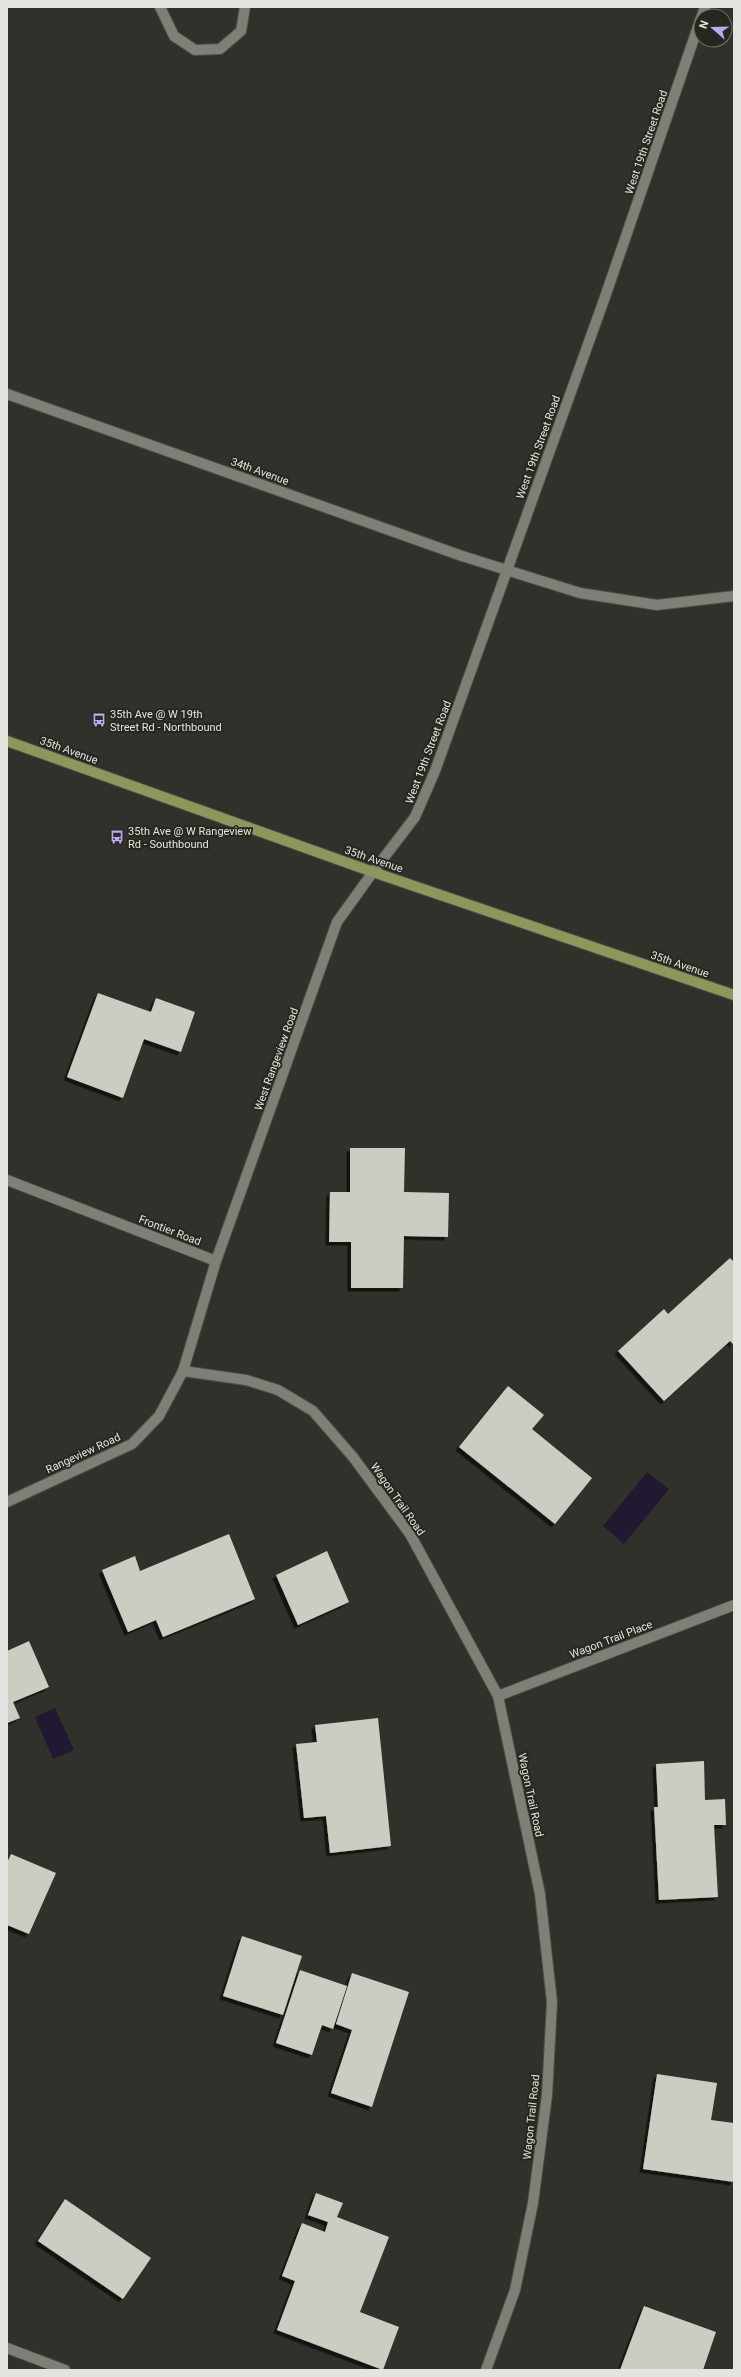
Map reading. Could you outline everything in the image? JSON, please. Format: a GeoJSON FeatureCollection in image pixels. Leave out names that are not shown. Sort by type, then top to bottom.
{"type":"FeatureCollection","features":[{"type":"Feature","properties":{"kind":"main road","name":"35th Avenue"},"geometry":{"type":"LineString","coordinates":[[7,741],[373,872],[734,995]]}},
{"type":"Feature","properties":{"kind":"street"},"geometry":{"type":"LineString","coordinates":[[160,7],[174,36],[195,50],[220,49],[241,31],[245,7]]}},
{"type":"Feature","properties":{"kind":"street","name":"West 19th Street Road"},"geometry":{"type":"LineString","coordinates":[[373,872],[417,813],[460,704],[506,570],[605,297],[693,40]]}},
{"type":"Feature","properties":{"kind":"street","name":"34th Avenue"},"geometry":{"type":"LineString","coordinates":[[7,394],[506,570],[580,593],[657,605],[734,596]]}},
{"type":"Feature","properties":{"kind":"street","name":"West Rangeview Road"},"geometry":{"type":"LineString","coordinates":[[216,1261],[337,922],[373,872]]}},
{"type":"Feature","properties":{"kind":"street","name":"Frontier Road"},"geometry":{"type":"LineString","coordinates":[[7,1180],[216,1261]]}},
{"type":"Feature","properties":{"kind":"street"},"geometry":{"type":"LineString","coordinates":[[183,1371],[216,1261]]}},
{"type":"Feature","properties":{"kind":"street","name":"Rangeview Road"},"geometry":{"type":"LineString","coordinates":[[7,1502],[132,1444],[159,1416],[183,1371]]}},
{"type":"Feature","properties":{"kind":"street","name":"Wagon Trail Road"},"geometry":{"type":"LineString","coordinates":[[183,1371],[252,1382],[278,1390],[313,1411],[353,1457],[410,1534],[498,1696],[540,1894],[552,2002],[548,2095],[534,2203],[515,2290],[486,2370]]}},
{"type":"Feature","properties":{"kind":"street","name":"Wagon Trail Place"},"geometry":{"type":"LineString","coordinates":[[498,1696],[734,1605]]}},
{"type":"Feature","properties":{"kind":"street"},"geometry":{"type":"LineString","coordinates":[[7,2348],[65,2370]]}},
{"type":"Feature","properties":{"kind":"shaded area"},"geometry":{"type":"Polygon","coordinates":[[[647,1472],[669,1489],[624,1544],[603,1526],[647,1472]]]}},
{"type":"Feature","properties":{"kind":"shaded area"},"geometry":{"type":"Polygon","coordinates":[[[55,1708],[74,1750],[53,1759],[35,1717],[55,1708]]]}},
{"type":"Feature","properties":{"kind":"building"},"geometry":{"type":"Polygon","coordinates":[[[98,993],[151,1012],[156,998],[195,1012],[181,1052],[144,1039],[123,1098],[67,1077],[98,993]]]}},
{"type":"Feature","properties":{"kind":"building"},"geometry":{"type":"Polygon","coordinates":[[[350,1148],[405,1148],[404,1192],[449,1193],[448,1237],[404,1236],[403,1288],[351,1288],[351,1242],[329,1242],[330,1192],[350,1192],[350,1148]]]}},
{"type":"Feature","properties":{"kind":"building"},"geometry":{"type":"Polygon","coordinates":[[[730,1258],[734,1262],[734,1345],[730,1341],[664,1401],[618,1351],[664,1309],[668,1314],[730,1258]]]}},
{"type":"Feature","properties":{"kind":"building"},"geometry":{"type":"Polygon","coordinates":[[[508,1386],[544,1415],[532,1429],[592,1478],[555,1524],[459,1447],[508,1386]]]}},
{"type":"Feature","properties":{"kind":"building"},"geometry":{"type":"Polygon","coordinates":[[[229,1534],[255,1599],[163,1637],[156,1620],[128,1632],[102,1570],[135,1556],[140,1571],[229,1534]]]}},
{"type":"Feature","properties":{"kind":"building"},"geometry":{"type":"Polygon","coordinates":[[[327,1551],[349,1602],[298,1625],[276,1575],[327,1551]]]}},
{"type":"Feature","properties":{"kind":"building"},"geometry":{"type":"Polygon","coordinates":[[[29,1641],[49,1687],[13,1702],[20,1718],[7,1723],[7,1651],[29,1641]]]}},
{"type":"Feature","properties":{"kind":"building"},"geometry":{"type":"Polygon","coordinates":[[[378,1718],[391,1846],[330,1853],[326,1816],[304,1818],[296,1744],[317,1742],[315,1725],[378,1718]]]}},
{"type":"Feature","properties":{"kind":"building"},"geometry":{"type":"Polygon","coordinates":[[[704,1761],[705,1800],[725,1799],[726,1825],[714,1825],[718,1897],[659,1900],[654,1807],[658,1807],[656,1764],[704,1761]]]}},
{"type":"Feature","properties":{"kind":"building"},"geometry":{"type":"Polygon","coordinates":[[[11,1854],[56,1873],[29,1934],[7,1925],[7,1863],[11,1854]]]}},
{"type":"Feature","properties":{"kind":"building"},"geometry":{"type":"Polygon","coordinates":[[[242,1936],[302,1956],[283,2015],[223,1996],[242,1936]]]}},
{"type":"Feature","properties":{"kind":"building"},"geometry":{"type":"Polygon","coordinates":[[[300,1970],[347,1986],[333,2029],[322,2025],[312,2055],[276,2043],[300,1970]]]}},
{"type":"Feature","properties":{"kind":"building"},"geometry":{"type":"Polygon","coordinates":[[[352,1973],[409,1992],[372,2107],[331,2093],[352,2030],[336,2024],[352,1973]]]}},
{"type":"Feature","properties":{"kind":"building"},"geometry":{"type":"Polygon","coordinates":[[[657,2074],[717,2083],[711,2120],[734,2123],[734,2182],[643,2169],[657,2074]]]}},
{"type":"Feature","properties":{"kind":"building"},"geometry":{"type":"Polygon","coordinates":[[[316,2193],[343,2203],[337,2217],[389,2237],[360,2312],[399,2327],[383,2370],[277,2330],[295,2281],[282,2276],[302,2223],[325,2232],[328,2222],[308,2215],[316,2193]]]}},
{"type":"Feature","properties":{"kind":"building"},"geometry":{"type":"Polygon","coordinates":[[[65,2199],[151,2258],[123,2299],[38,2241],[65,2199]]]}},
{"type":"Feature","properties":{"kind":"building"},"geometry":{"type":"Polygon","coordinates":[[[644,2306],[716,2332],[703,2370],[620,2370],[644,2306]]]}},
{"type":"Feature","properties":{"kind":"place","name":"35th Ave @ W 19th Street Rd - Northbound"},"geometry":{"type":"Point","coordinates":[99,720]}},
{"type":"Feature","properties":{"kind":"place","name":"35th Ave @ W Rangeview Rd - Southbound"},"geometry":{"type":"Point","coordinates":[117,837]}}]}
